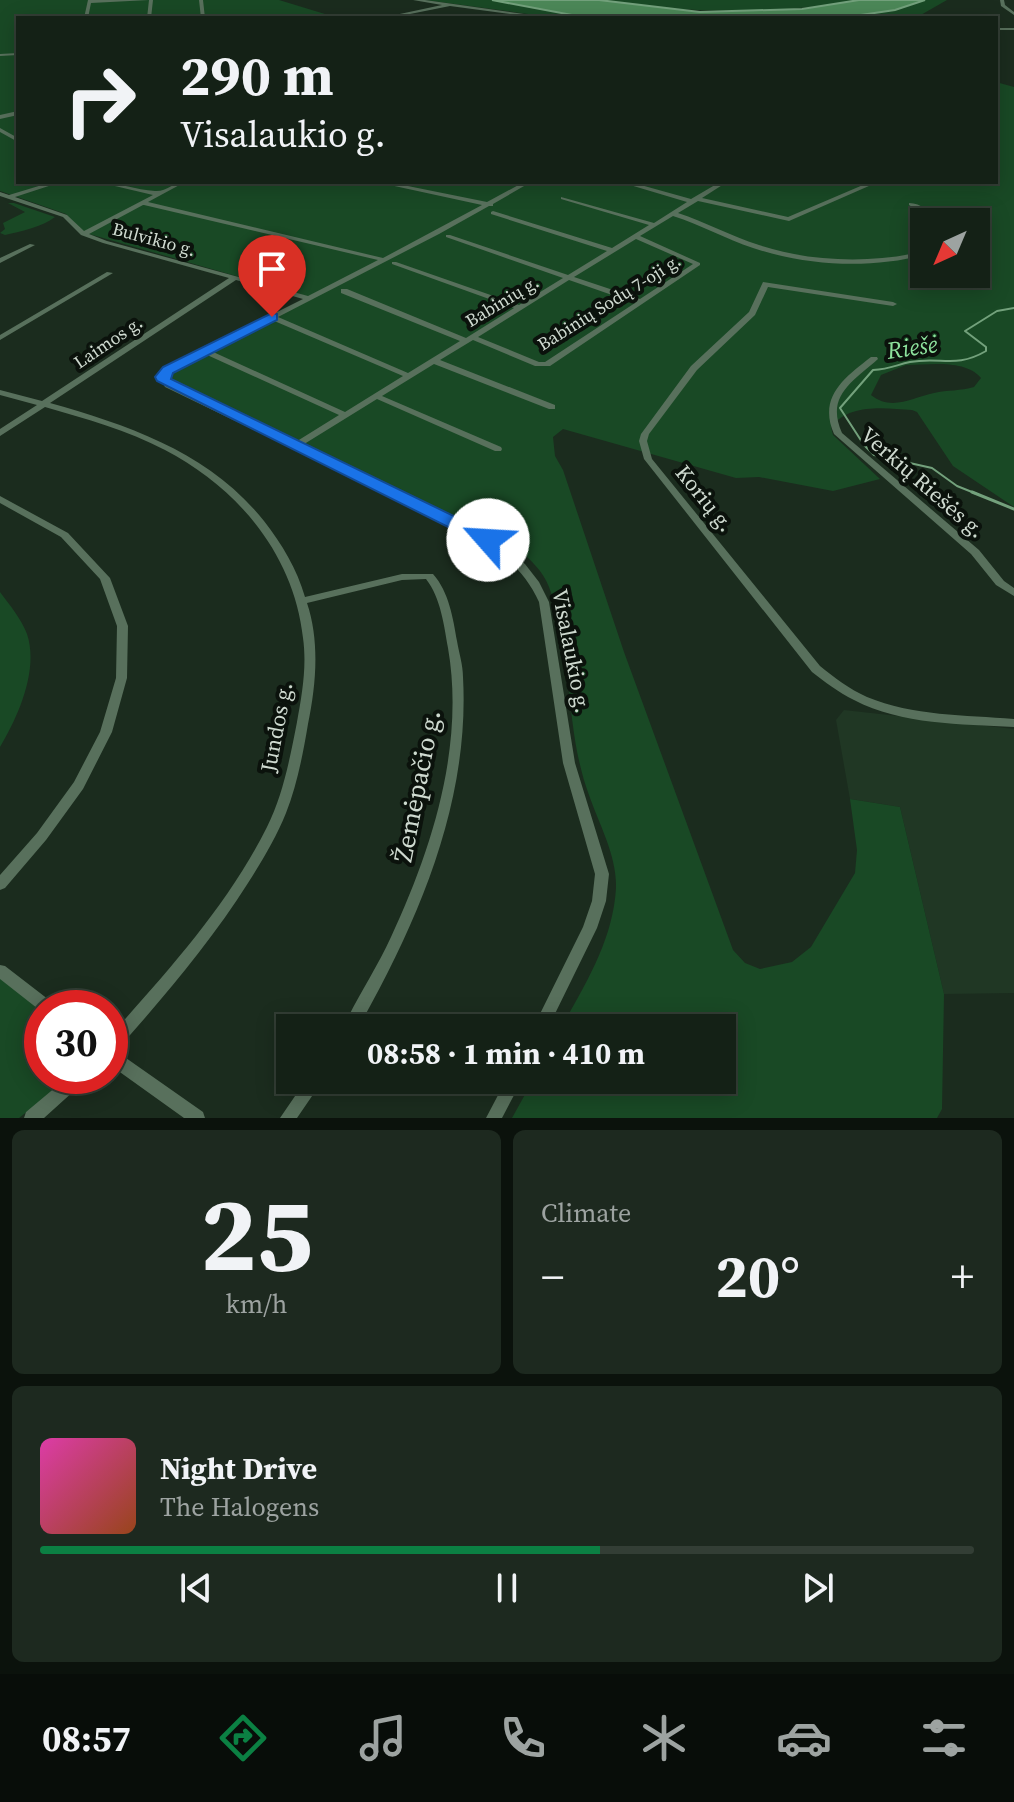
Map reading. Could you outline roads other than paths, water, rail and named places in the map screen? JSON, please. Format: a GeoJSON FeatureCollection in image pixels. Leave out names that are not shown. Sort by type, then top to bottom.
{"type":"FeatureCollection","features":[{"type":"Feature","properties":{"kind":"street"},"geometry":{"type":"LineString","coordinates":[[90,1],[149,0]]}},
{"type":"Feature","properties":{"kind":"street"},"geometry":{"type":"LineString","coordinates":[[415,0],[537,16]]}},
{"type":"Feature","properties":{"kind":"street"},"geometry":{"type":"LineString","coordinates":[[1002,0],[1003,5],[1014,14]]}},
{"type":"Feature","properties":{"kind":"street"},"geometry":{"type":"LineString","coordinates":[[393,16],[450,4]]}},
{"type":"Feature","properties":{"kind":"street"},"geometry":{"type":"LineString","coordinates":[[0,200],[51,184]]}},
{"type":"Feature","properties":{"kind":"street"},"geometry":{"type":"LineString","coordinates":[[111,184],[160,194]]}},
{"type":"Feature","properties":{"kind":"street"},"geometry":{"type":"LineString","coordinates":[[83,234],[178,184]]}},
{"type":"Feature","properties":{"kind":"street"},"geometry":{"type":"LineString","coordinates":[[387,184],[492,209],[614,251]]}},
{"type":"Feature","properties":{"kind":"street","name":"Visalaukio g."},"geometry":{"type":"LineString","coordinates":[[525,184],[492,209],[204,351],[168,370],[163,377],[164,381],[488,540],[524,568],[538,585],[544,602],[569,763],[602,874],[599,901],[590,928],[547,1014]]}},
{"type":"Feature","properties":{"kind":"street"},"geometry":{"type":"LineString","coordinates":[[631,184],[789,219],[870,184]]}},
{"type":"Feature","properties":{"kind":"street","name":"Babinių g."},"geometry":{"type":"LineString","coordinates":[[295,446],[721,184]]}},
{"type":"Feature","properties":{"kind":"street","name":"Bulvikio g."},"geometry":{"type":"LineString","coordinates":[[0,194],[65,216],[83,234],[309,298]]}},
{"type":"Feature","properties":{"kind":"street"},"geometry":{"type":"LineString","coordinates":[[563,198],[655,225]]}},
{"type":"Feature","properties":{"kind":"street"},"geometry":{"type":"LineString","coordinates":[[144,203],[390,261],[520,308]]}},
{"type":"Feature","properties":{"kind":"street"},"geometry":{"type":"LineString","coordinates":[[911,204],[918,208]]}},
{"type":"Feature","properties":{"kind":"street"},"geometry":{"type":"LineString","coordinates":[[674,214],[771,251],[862,262],[910,256]]}},
{"type":"Feature","properties":{"kind":"street"},"geometry":{"type":"LineString","coordinates":[[448,236],[640,302]]}},
{"type":"Feature","properties":{"kind":"street","name":"Babinių Sodų 7-oji g."},"geometry":{"type":"LineString","coordinates":[[469,339],[538,364],[547,364],[699,262],[636,237]]}},
{"type":"Feature","properties":{"kind":"street"},"geometry":{"type":"LineString","coordinates":[[0,261],[32,245]]}},
{"type":"Feature","properties":{"kind":"street"},"geometry":{"type":"LineString","coordinates":[[0,338],[109,273]]}},
{"type":"Feature","properties":{"kind":"street","name":"Laimos g."},"geometry":{"type":"LineString","coordinates":[[0,433],[234,278]]}},
{"type":"Feature","properties":{"kind":"street","name":"Korių g."},"geometry":{"type":"LineString","coordinates":[[893,304],[766,284],[752,313],[694,368],[645,434],[643,441],[648,459],[816,669],[832,684],[870,705],[895,713],[1014,723]]}},
{"type":"Feature","properties":{"kind":"street"},"geometry":{"type":"LineString","coordinates":[[344,291],[469,339]]}},
{"type":"Feature","properties":{"kind":"street"},"geometry":{"type":"LineString","coordinates":[[272,317],[409,376]]}},
{"type":"Feature","properties":{"kind":"street"},"geometry":{"type":"LineString","coordinates":[[204,351],[345,415]]}},
{"type":"Feature","properties":{"kind":"street","name":"Verkių Riešės g."},"geometry":{"type":"LineString","coordinates":[[874,359],[838,391],[832,405],[832,420],[838,434],[975,552],[1000,583],[1014,593]]}},
{"type":"Feature","properties":{"kind":"street"},"geometry":{"type":"LineString","coordinates":[[435,361],[552,407]]}},
{"type":"Feature","properties":{"kind":"street","name":"Jundos g."},"geometry":{"type":"LineString","coordinates":[[0,392],[157,443],[209,473],[231,490],[269,532],[302,601],[309,639],[308,700],[293,767],[271,831],[215,922],[128,1026]]}},
{"type":"Feature","properties":{"kind":"street"},"geometry":{"type":"LineString","coordinates":[[376,396],[498,449]]}},
{"type":"Feature","properties":{"kind":"street"},"geometry":{"type":"LineString","coordinates":[[0,499],[42,518],[88,554],[119,610],[125,644],[117,701],[100,750],[48,833],[0,884]]}},
{"type":"Feature","properties":{"kind":"street","name":"Žemėpačio g."},"geometry":{"type":"LineString","coordinates":[[302,601],[402,577],[429,576],[437,584],[453,640],[457,670],[454,744],[438,832],[410,914],[381,978],[359,1014]]}},
{"type":"Feature","properties":{"kind":"street"},"geometry":{"type":"LineString","coordinates":[[0,971],[25,990]]}},
{"type":"Feature","properties":{"kind":"street"},"geometry":{"type":"LineString","coordinates":[[128,1069],[197,1118]]}},
{"type":"Feature","properties":{"kind":"street"},"geometry":{"type":"LineString","coordinates":[[32,1118],[59,1094]]}},
{"type":"Feature","properties":{"kind":"street"},"geometry":{"type":"LineString","coordinates":[[288,1118],[305,1094]]}},
{"type":"Feature","properties":{"kind":"street"},"geometry":{"type":"LineString","coordinates":[[494,1118],[507,1094]]}},
{"type":"Feature","properties":{"kind":"waterway","name":"Riešė"},"geometry":{"type":"LineString","coordinates":[[972,492],[957,486],[932,468],[874,455],[840,408],[873,370],[910,362],[957,361],[986,351],[986,347],[965,331],[997,311],[1014,308]]}},
{"type":"Feature","properties":{"kind":"waterway","name":"Riešė"},"geometry":{"type":"LineString","coordinates":[[972,492],[977,494]]}},
{"type":"Feature","properties":{"kind":"waterway","name":"Riešė"},"geometry":{"type":"LineString","coordinates":[[972,492],[1014,509]]}}]}
